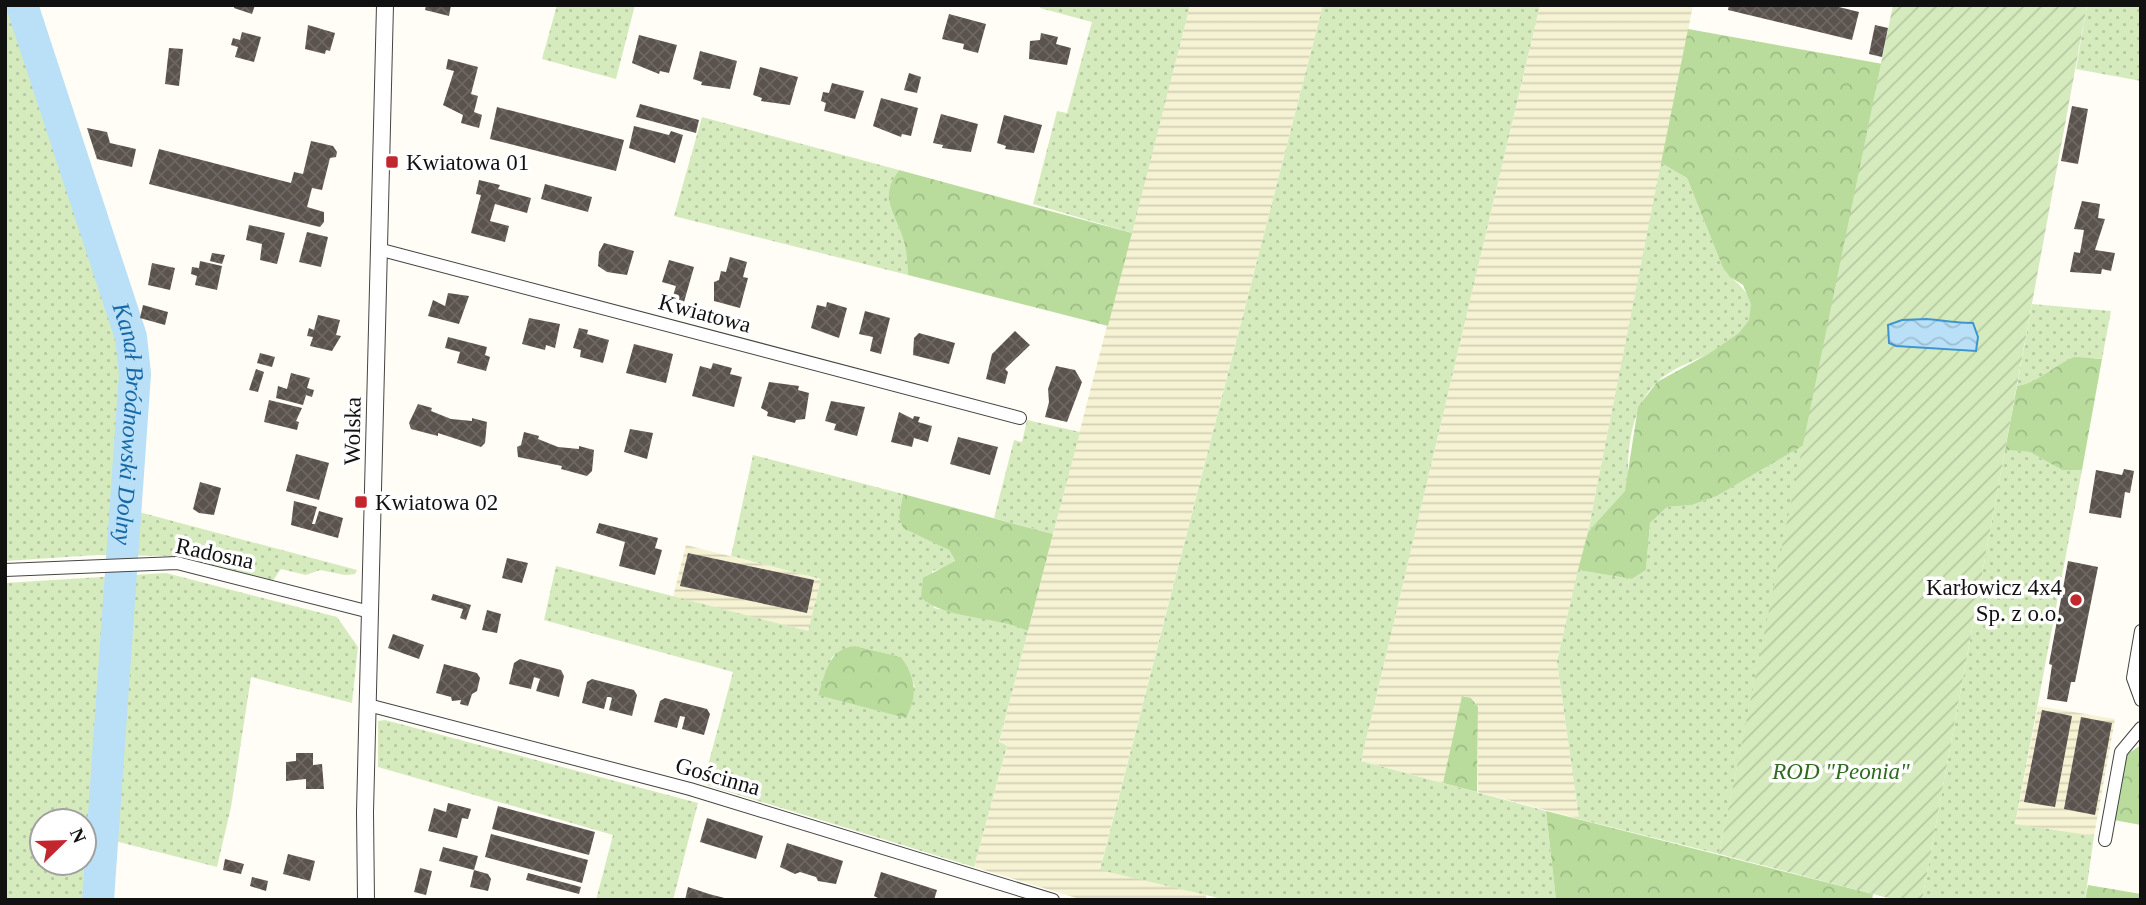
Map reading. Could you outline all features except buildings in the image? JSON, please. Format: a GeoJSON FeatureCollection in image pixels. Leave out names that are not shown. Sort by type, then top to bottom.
{"type":"FeatureCollection","features":[{"type":"Feature","properties":{"kind":"street","name":"Wolska"},"geometry":{"type":"LineString","coordinates":[[366,900],[365,812],[385,5]]}},
{"type":"Feature","properties":{"kind":"street","name":"Kwiatowa"},"geometry":{"type":"LineString","coordinates":[[378,249],[1020,418]]}},
{"type":"Feature","properties":{"kind":"street","name":"Radosna"},"geometry":{"type":"LineString","coordinates":[[5,570],[177,563],[370,612]]}},
{"type":"Feature","properties":{"kind":"street"},"geometry":{"type":"LineString","coordinates":[[2141,631],[2133,678],[2141,701]]}},
{"type":"Feature","properties":{"kind":"street","name":"Gościnna"},"geometry":{"type":"LineString","coordinates":[[368,705],[690,789],[1053,900]]}},
{"type":"Feature","properties":{"kind":"street"},"geometry":{"type":"LineString","coordinates":[[2105,840],[2121,752],[2141,728]]}},
{"type":"Feature","properties":{"kind":"shaded area"},"geometry":{"type":"Polygon","coordinates":[[[1190,5],[1323,5],[1100,869],[1206,895],[1206,900],[1083,900],[974,867],[1007,747],[999,743],[1190,5]]]}},
{"type":"Feature","properties":{"kind":"shaded area"},"geometry":{"type":"Polygon","coordinates":[[[1540,5],[1693,5],[1588,532],[1557,660],[1579,819],[1478,792],[1478,707],[1471,698],[1463,696],[1443,783],[1361,761],[1540,5]]]}},
{"type":"Feature","properties":{"kind":"shaded area"},"geometry":{"type":"Polygon","coordinates":[[[686,545],[821,579],[808,631],[673,597],[686,545]]]}},
{"type":"Feature","properties":{"kind":"shaded area"},"geometry":{"type":"Polygon","coordinates":[[[2038,706],[2115,719],[2094,836],[2015,825],[2038,706]]]}},
{"type":"Feature","properties":{"kind":"green space"},"geometry":{"type":"Polygon","coordinates":[[[5,5],[35,5],[142,345],[141,362],[150,364],[139,512],[357,570],[355,574],[345,575],[320,570],[306,575],[281,569],[272,582],[166,556],[98,555],[5,561],[5,5]]]}},
{"type":"Feature","properties":{"kind":"green space"},"geometry":{"type":"Polygon","coordinates":[[[557,5],[635,5],[616,79],[542,59],[557,5]]]}},
{"type":"Feature","properties":{"kind":"green space"},"geometry":{"type":"Polygon","coordinates":[[[1041,5],[1190,5],[1132,233],[1033,204],[1057,111],[1067,113],[1092,22],[1040,8],[1041,5]]]}},
{"type":"Feature","properties":{"kind":"green space"},"geometry":{"type":"Polygon","coordinates":[[[1323,5],[1540,5],[1361,761],[1546,811],[1556,900],[1227,900],[1100,870],[1323,5]]]}},
{"type":"Feature","properties":{"kind":"green space","name":"ROD \"Peonia\""},"geometry":{"type":"Polygon","coordinates":[[[1893,5],[2087,5],[1922,900],[1896,900],[1719,854],[1893,5]]]}},
{"type":"Feature","properties":{"kind":"green space"},"geometry":{"type":"Polygon","coordinates":[[[2087,5],[2141,5],[2141,81],[2076,69],[2087,5]]]}},
{"type":"Feature","properties":{"kind":"green space"},"geometry":{"type":"Polygon","coordinates":[[[1688,29],[1883,64],[1804,445],[1717,496],[1692,505],[1667,507],[1650,523],[1646,570],[1632,579],[1578,570],[1588,532],[1625,491],[1638,407],[1657,382],[1710,353],[1739,333],[1749,320],[1751,304],[1743,285],[1730,277],[1723,268],[1687,178],[1661,163],[1688,29]]]}},
{"type":"Feature","properties":{"kind":"green space"},"geometry":{"type":"Polygon","coordinates":[[[702,117],[899,170],[889,190],[889,198],[905,246],[908,275],[674,216],[702,117]]]}},
{"type":"Feature","properties":{"kind":"green space"},"geometry":{"type":"Polygon","coordinates":[[[1661,163],[1687,178],[1723,268],[1749,296],[1751,311],[1741,332],[1731,341],[1667,374],[1650,390],[1639,408],[1633,429],[1624,493],[1588,532],[1661,163]]]}},
{"type":"Feature","properties":{"kind":"green space"},"geometry":{"type":"Polygon","coordinates":[[[899,170],[1132,233],[1108,326],[908,275],[905,246],[889,198],[889,189],[899,170]]]}},
{"type":"Feature","properties":{"kind":"green space"},"geometry":{"type":"Polygon","coordinates":[[[2032,304],[2111,311],[2102,359],[2069,364],[2039,379],[2017,386],[2032,304]]]}},
{"type":"Feature","properties":{"kind":"green space"},"geometry":{"type":"Polygon","coordinates":[[[2074,357],[2102,359],[2082,470],[2062,470],[2030,452],[2005,450],[2017,386],[2033,381],[2074,357]]]}},
{"type":"Feature","properties":{"kind":"green space"},"geometry":{"type":"Polygon","coordinates":[[[1027,420],[1080,432],[1053,534],[994,518],[1014,440],[1022,442],[1027,420]]]}},
{"type":"Feature","properties":{"kind":"green space"},"geometry":{"type":"Polygon","coordinates":[[[1804,445],[1719,854],[1579,819],[1557,661],[1578,570],[1632,579],[1646,570],[1650,523],[1667,507],[1692,505],[1717,496],[1804,445]]]}},
{"type":"Feature","properties":{"kind":"green space"},"geometry":{"type":"Polygon","coordinates":[[[2005,450],[2030,452],[2062,470],[2082,470],[2015,824],[2094,836],[2085,900],[1922,900],[2005,450]]]}},
{"type":"Feature","properties":{"kind":"green space"},"geometry":{"type":"Polygon","coordinates":[[[753,455],[903,494],[899,516],[949,550],[955,562],[949,567],[932,571],[934,608],[1013,624],[1028,631],[999,742],[1007,746],[974,867],[703,784],[733,672],[544,620],[556,566],[808,631],[821,579],[731,556],[753,455]],[[855,646],[832,657],[818,694],[915,687],[901,657],[855,646]]]}},
{"type":"Feature","properties":{"kind":"green space"},"geometry":{"type":"Polygon","coordinates":[[[903,494],[1053,534],[1028,631],[1001,622],[945,611],[921,598],[923,578],[955,561],[949,550],[903,528],[899,516],[903,494]]]}},
{"type":"Feature","properties":{"kind":"green space"},"geometry":{"type":"Polygon","coordinates":[[[166,573],[337,617],[358,647],[352,703],[251,677],[231,807],[217,867],[115,841],[111,900],[5,900],[5,583],[166,573]]]}},
{"type":"Feature","properties":{"kind":"green space"},"geometry":{"type":"Polygon","coordinates":[[[855,646],[901,657],[914,687],[906,718],[818,695],[829,663],[839,652],[855,646]]]}},
{"type":"Feature","properties":{"kind":"green space"},"geometry":{"type":"Polygon","coordinates":[[[1462,696],[1471,698],[1478,707],[1477,792],[1443,783],[1462,696]]]}},
{"type":"Feature","properties":{"kind":"green space"},"geometry":{"type":"Polygon","coordinates":[[[385,720],[698,803],[673,900],[596,900],[613,835],[378,767],[378,721],[385,720]]]}},
{"type":"Feature","properties":{"kind":"green space"},"geometry":{"type":"Polygon","coordinates":[[[2141,747],[2141,825],[2114,820],[2126,755],[2141,747]]]}},
{"type":"Feature","properties":{"kind":"green space"},"geometry":{"type":"Polygon","coordinates":[[[1546,811],[1873,894],[1872,900],[1556,900],[1546,811]]]}},
{"type":"Feature","properties":{"kind":"green space"},"geometry":{"type":"Polygon","coordinates":[[[2088,885],[2141,894],[2141,900],[2085,900],[2088,885]]]}},
{"type":"Feature","properties":{"kind":"water"},"geometry":{"type":"Polygon","coordinates":[[[1902,320],[1973,323],[1978,337],[1976,351],[1896,346],[1889,343],[1888,325],[1902,320]]]}},
{"type":"Feature","properties":{"kind":"waterway","name":"Kanał Bródnowski Dolny"},"geometry":{"type":"LineString","coordinates":[[22,5],[131,337],[135,374],[98,900]]}},
{"type":"Feature","properties":{"kind":"place","name":"Kwiatowa 01"},"geometry":{"type":"Point","coordinates":[392,162]}},
{"type":"Feature","properties":{"kind":"place","name":"Kwiatowa 02"},"geometry":{"type":"Point","coordinates":[361,502]}},
{"type":"Feature","properties":{"kind":"place","name":"Karłowicz 4x4 Sp. z o.o."},"geometry":{"type":"Point","coordinates":[2076,600]}}]}
